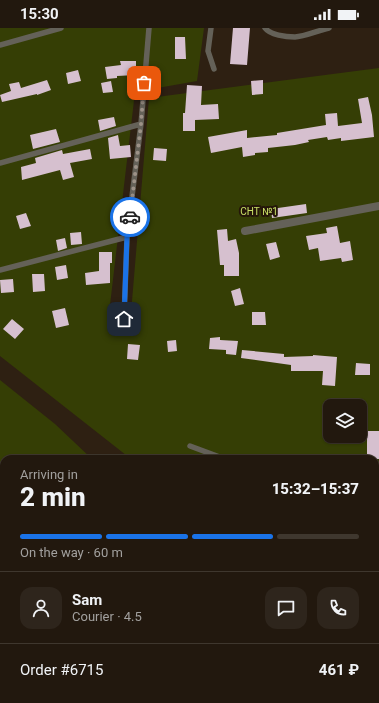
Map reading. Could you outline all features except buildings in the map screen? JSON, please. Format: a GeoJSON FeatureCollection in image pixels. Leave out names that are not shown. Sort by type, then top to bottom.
{"type":"FeatureCollection","features":[{"type":"Feature","properties":{"kind":"street"},"geometry":{"type":"LineString","coordinates":[[245,231],[379,206]]}},
{"type":"Feature","properties":{"kind":"lane"},"geometry":{"type":"LineString","coordinates":[[0,45],[60,28]]}},
{"type":"Feature","properties":{"kind":"lane"},"geometry":{"type":"LineString","coordinates":[[124,319],[127,237],[141,124],[149,28]]}},
{"type":"Feature","properties":{"kind":"lane"},"geometry":{"type":"LineString","coordinates":[[211,28],[208,51],[214,69]]}},
{"type":"Feature","properties":{"kind":"lane"},"geometry":{"type":"LineString","coordinates":[[265,28],[268,32],[274,34],[296,37],[329,28]]}},
{"type":"Feature","properties":{"kind":"lane"},"geometry":{"type":"LineString","coordinates":[[0,163],[141,124]]}},
{"type":"Feature","properties":{"kind":"lane"},"geometry":{"type":"LineString","coordinates":[[0,270],[127,237]]}},
{"type":"Feature","properties":{"kind":"lane"},"geometry":{"type":"LineString","coordinates":[[190,446],[214,455]]}},
{"type":"Feature","properties":{"kind":"green space","name":"СНТ №1"},"geometry":{"type":"Polygon","coordinates":[[[0,28],[204,28],[197,81],[135,92],[108,322],[130,325],[149,98],[379,68],[379,455],[126,455],[0,356],[0,28]]]}},
{"type":"Feature","properties":{"kind":"green space"},"geometry":{"type":"Polygon","coordinates":[[[0,380],[55,424],[88,455],[0,455],[0,380]]]}},
{"type":"Feature","properties":{"kind":"way so far"},"geometry":{"type":"LineString","coordinates":[[130,217],[141,124],[144,83]]}},
{"type":"Feature","properties":{"kind":"route"},"geometry":{"type":"LineString","coordinates":[[124,319],[127,237],[130,217]]}}]}
